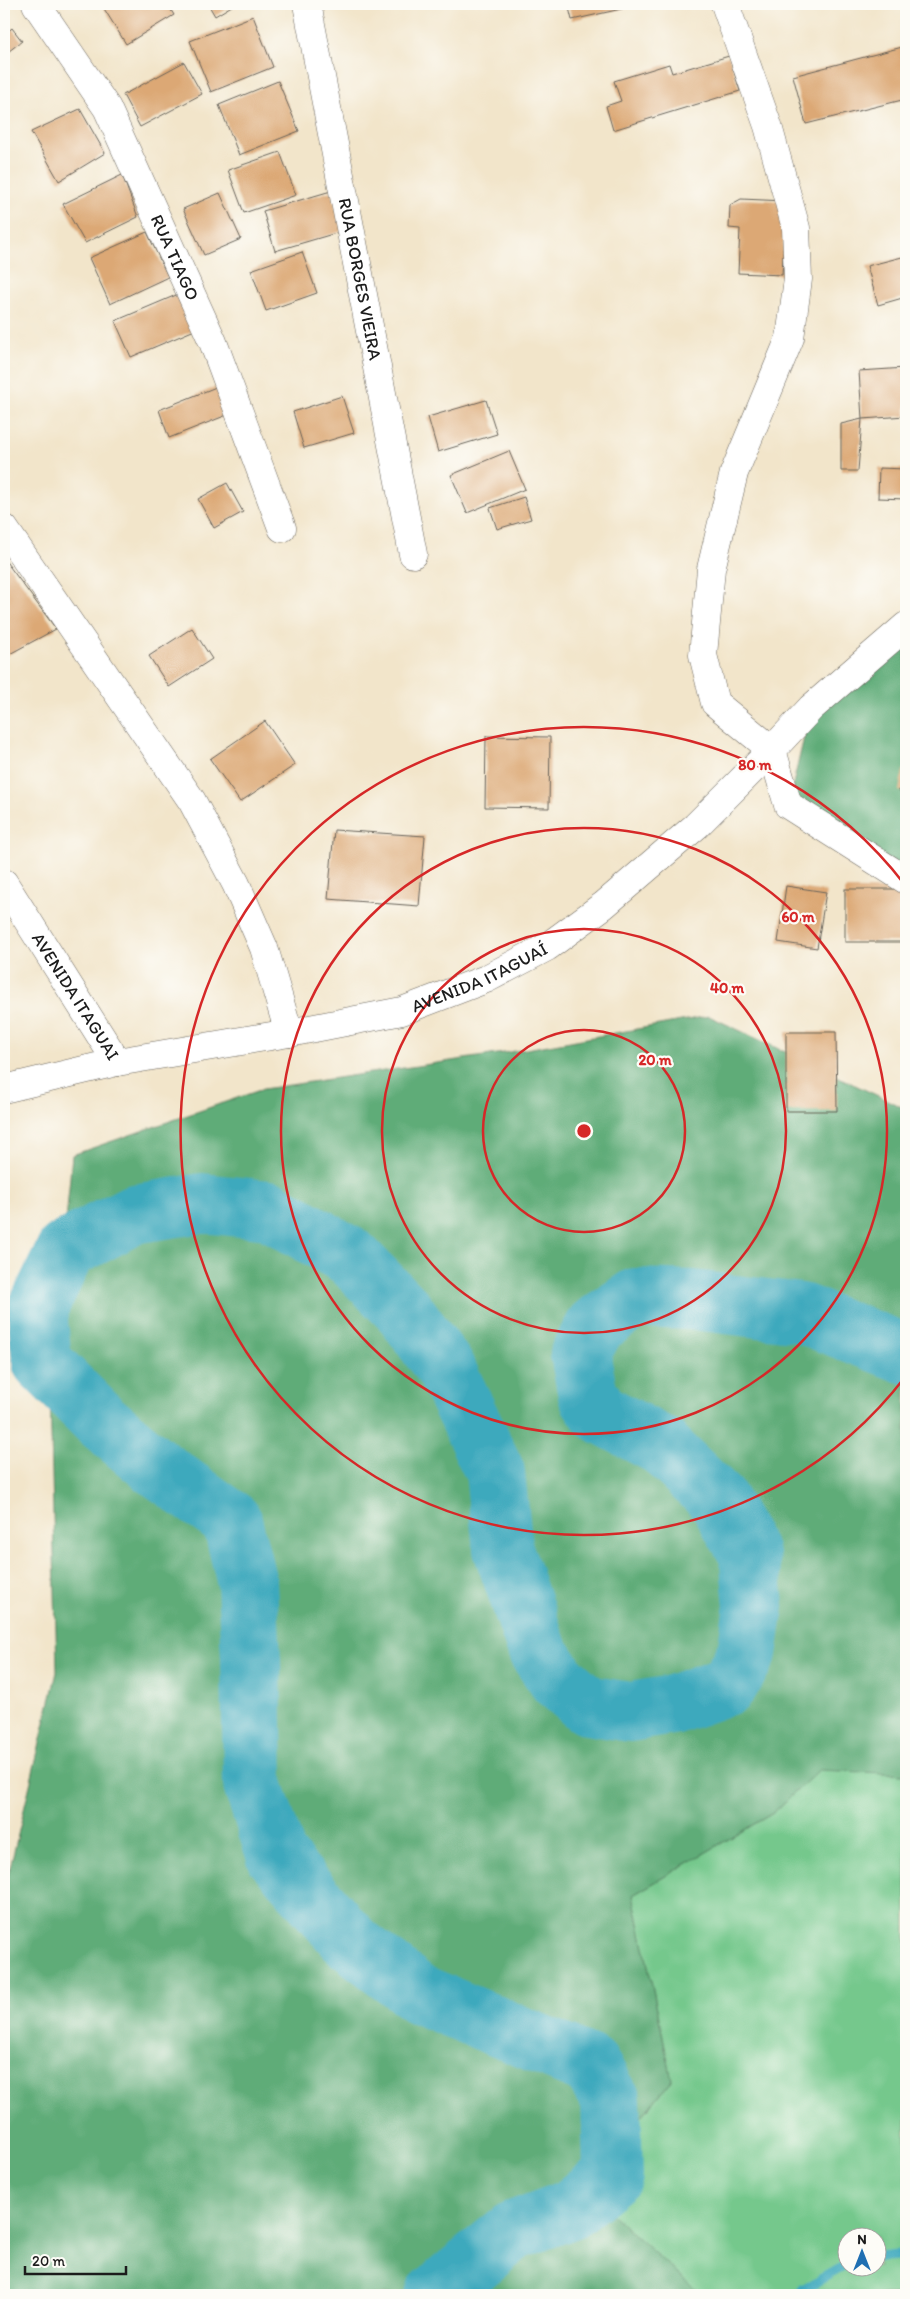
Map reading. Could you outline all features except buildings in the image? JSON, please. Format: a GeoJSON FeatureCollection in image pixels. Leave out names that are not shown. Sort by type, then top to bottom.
{"type":"FeatureCollection","features":[{"type":"Feature","properties":{"kind":"street","name":"RUA TIAGO"},"geometry":{"type":"LineString","coordinates":[[36,4],[107,108],[213,342],[282,528]]}},
{"type":"Feature","properties":{"kind":"street","name":"RUA BORGES VIEIRA"},"geometry":{"type":"LineString","coordinates":[[307,4],[413,554]]}},
{"type":"Feature","properties":{"kind":"street"},"geometry":{"type":"LineString","coordinates":[[725,4],[768,126],[796,228],[798,279],[790,338],[734,473],[711,569],[703,655],[715,703],[772,750],[788,805],[906,880]]}},
{"type":"Feature","properties":{"kind":"street"},"geometry":{"type":"LineString","coordinates":[[4,528],[192,801],[236,884],[264,948],[289,1033]]}},
{"type":"Feature","properties":{"kind":"street","name":"AVENIDA ITAGUAÍ"},"geometry":{"type":"LineString","coordinates":[[117,1062],[289,1033],[402,1011],[486,979],[547,948],[604,905],[696,826],[772,750],[810,708],[906,626]]}},
{"type":"Feature","properties":{"kind":"street","name":"AVENIDA ITAGUAI"},"geometry":{"type":"LineString","coordinates":[[4,883],[117,1062],[4,1090]]}},
{"type":"Feature","properties":{"kind":"green space"},"geometry":{"type":"Polygon","coordinates":[[[906,626],[906,880],[788,805],[811,708],[906,626]]]}},
{"type":"Feature","properties":{"kind":"green space"},"geometry":{"type":"Polygon","coordinates":[[[709,1016],[906,1109],[906,1774],[819,1770],[773,1813],[633,1895],[672,2080],[582,2188],[701,2295],[4,2295],[4,1893],[57,1672],[50,1395],[72,1155],[263,1089],[504,1053],[709,1016]]]}},
{"type":"Feature","properties":{"kind":"green space"},"geometry":{"type":"Polygon","coordinates":[[[819,1769],[906,1774],[906,2295],[695,2295],[582,2188],[672,2080],[633,1895],[773,1813],[819,1769]]]}},
{"type":"Feature","properties":{"kind":"waterway"},"geometry":{"type":"LineString","coordinates":[[435,2295],[513,2231],[571,2209],[613,2175],[611,2100],[590,2065],[419,1994],[351,1942],[277,1857],[253,1784],[251,1659],[247,1583],[232,1521],[154,1465],[99,1419],[42,1362],[37,1310],[66,1250],[134,1214],[202,1203],[269,1210],[351,1257],[405,1312],[445,1368],[495,1472],[503,1549],[538,1651],[558,1680],[587,1705],[630,1712],[672,1705],[728,1685],[747,1653],[754,1606],[749,1554],[719,1501],[662,1446],[600,1413],[588,1395],[580,1354],[596,1325],[636,1298],[693,1300],[801,1313],[906,1354]]}},
{"type":"Feature","properties":{"kind":"waterway"},"geometry":{"type":"LineString","coordinates":[[888,2256],[906,2255]]}},
{"type":"Feature","properties":{"kind":"waterway"},"geometry":{"type":"LineString","coordinates":[[800,2295],[803,2289],[838,2270]]}}]}
